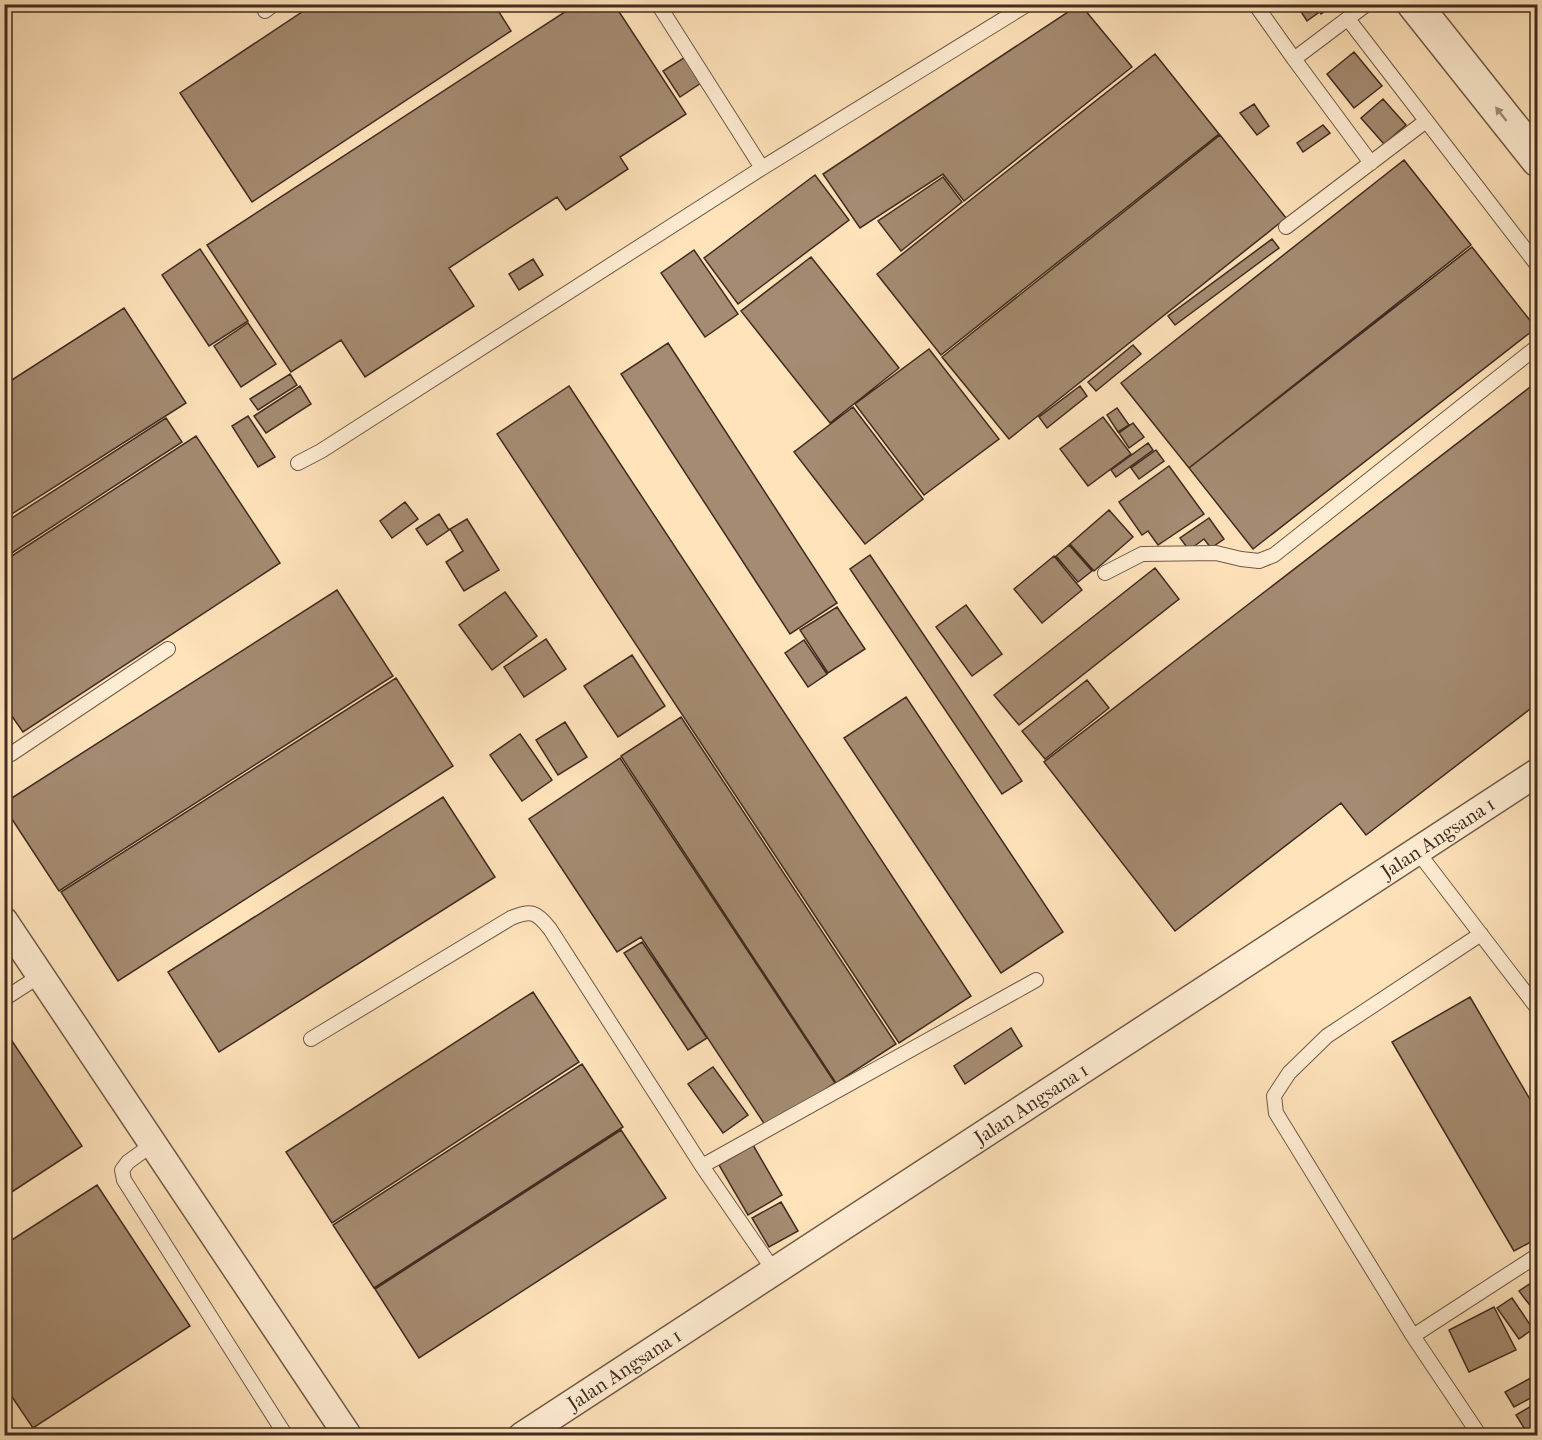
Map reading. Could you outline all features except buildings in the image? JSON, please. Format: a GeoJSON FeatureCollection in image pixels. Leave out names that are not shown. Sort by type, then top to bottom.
{"type":"FeatureCollection","features":[{"type":"Feature","properties":{"kind":"street"},"geometry":{"type":"LineString","coordinates":[[1414,4],[1538,160]]}},
{"type":"Feature","properties":{"kind":"street","name":"Jalan Angsana 1"},"geometry":{"type":"LineString","coordinates":[[522,1436],[1538,772]]}},
{"type":"Feature","properties":{"kind":"street"},"geometry":{"type":"LineString","coordinates":[[4,921],[348,1436]]}},
{"type":"Feature","properties":{"kind":"lane"},"geometry":{"type":"LineString","coordinates":[[658,4],[762,168]]}},
{"type":"Feature","properties":{"kind":"lane"},"geometry":{"type":"LineString","coordinates":[[298,463],[321,452],[762,168],[1028,4]]}},
{"type":"Feature","properties":{"kind":"lane"},"geometry":{"type":"LineString","coordinates":[[1256,4],[1371,163]]}},
{"type":"Feature","properties":{"kind":"lane"},"geometry":{"type":"LineString","coordinates":[[1294,59],[1367,4]]}},
{"type":"Feature","properties":{"kind":"lane"},"geometry":{"type":"LineString","coordinates":[[1348,19],[1538,266]]}},
{"type":"Feature","properties":{"kind":"lane"},"geometry":{"type":"LineString","coordinates":[[1286,227],[1426,121]]}},
{"type":"Feature","properties":{"kind":"lane"},"geometry":{"type":"LineString","coordinates":[[1105,573],[1142,554],[1216,553],[1259,561],[1275,555],[1538,346]]}},
{"type":"Feature","properties":{"kind":"lane"},"geometry":{"type":"LineString","coordinates":[[4,753],[11,754],[168,649]]}},
{"type":"Feature","properties":{"kind":"lane"},"geometry":{"type":"LineString","coordinates":[[1417,851],[1538,1009]]}},
{"type":"Feature","properties":{"kind":"lane"},"geometry":{"type":"LineString","coordinates":[[310,1039],[511,918],[528,912],[536,914],[550,929],[702,1166],[774,1271]]}},
{"type":"Feature","properties":{"kind":"lane"},"geometry":{"type":"LineString","coordinates":[[1480,1436],[1413,1336],[1276,1113],[1274,1096],[1289,1073],[1327,1036],[1481,934]]}},
{"type":"Feature","properties":{"kind":"lane"},"geometry":{"type":"LineString","coordinates":[[4,999],[41,975]]}},
{"type":"Feature","properties":{"kind":"lane"},"geometry":{"type":"LineString","coordinates":[[702,1166],[1036,980]]}},
{"type":"Feature","properties":{"kind":"lane"},"geometry":{"type":"LineString","coordinates":[[153,1144],[128,1162],[122,1170],[124,1180],[286,1436]]}},
{"type":"Feature","properties":{"kind":"lane"},"geometry":{"type":"LineString","coordinates":[[1413,1336],[1538,1255]]}}]}
